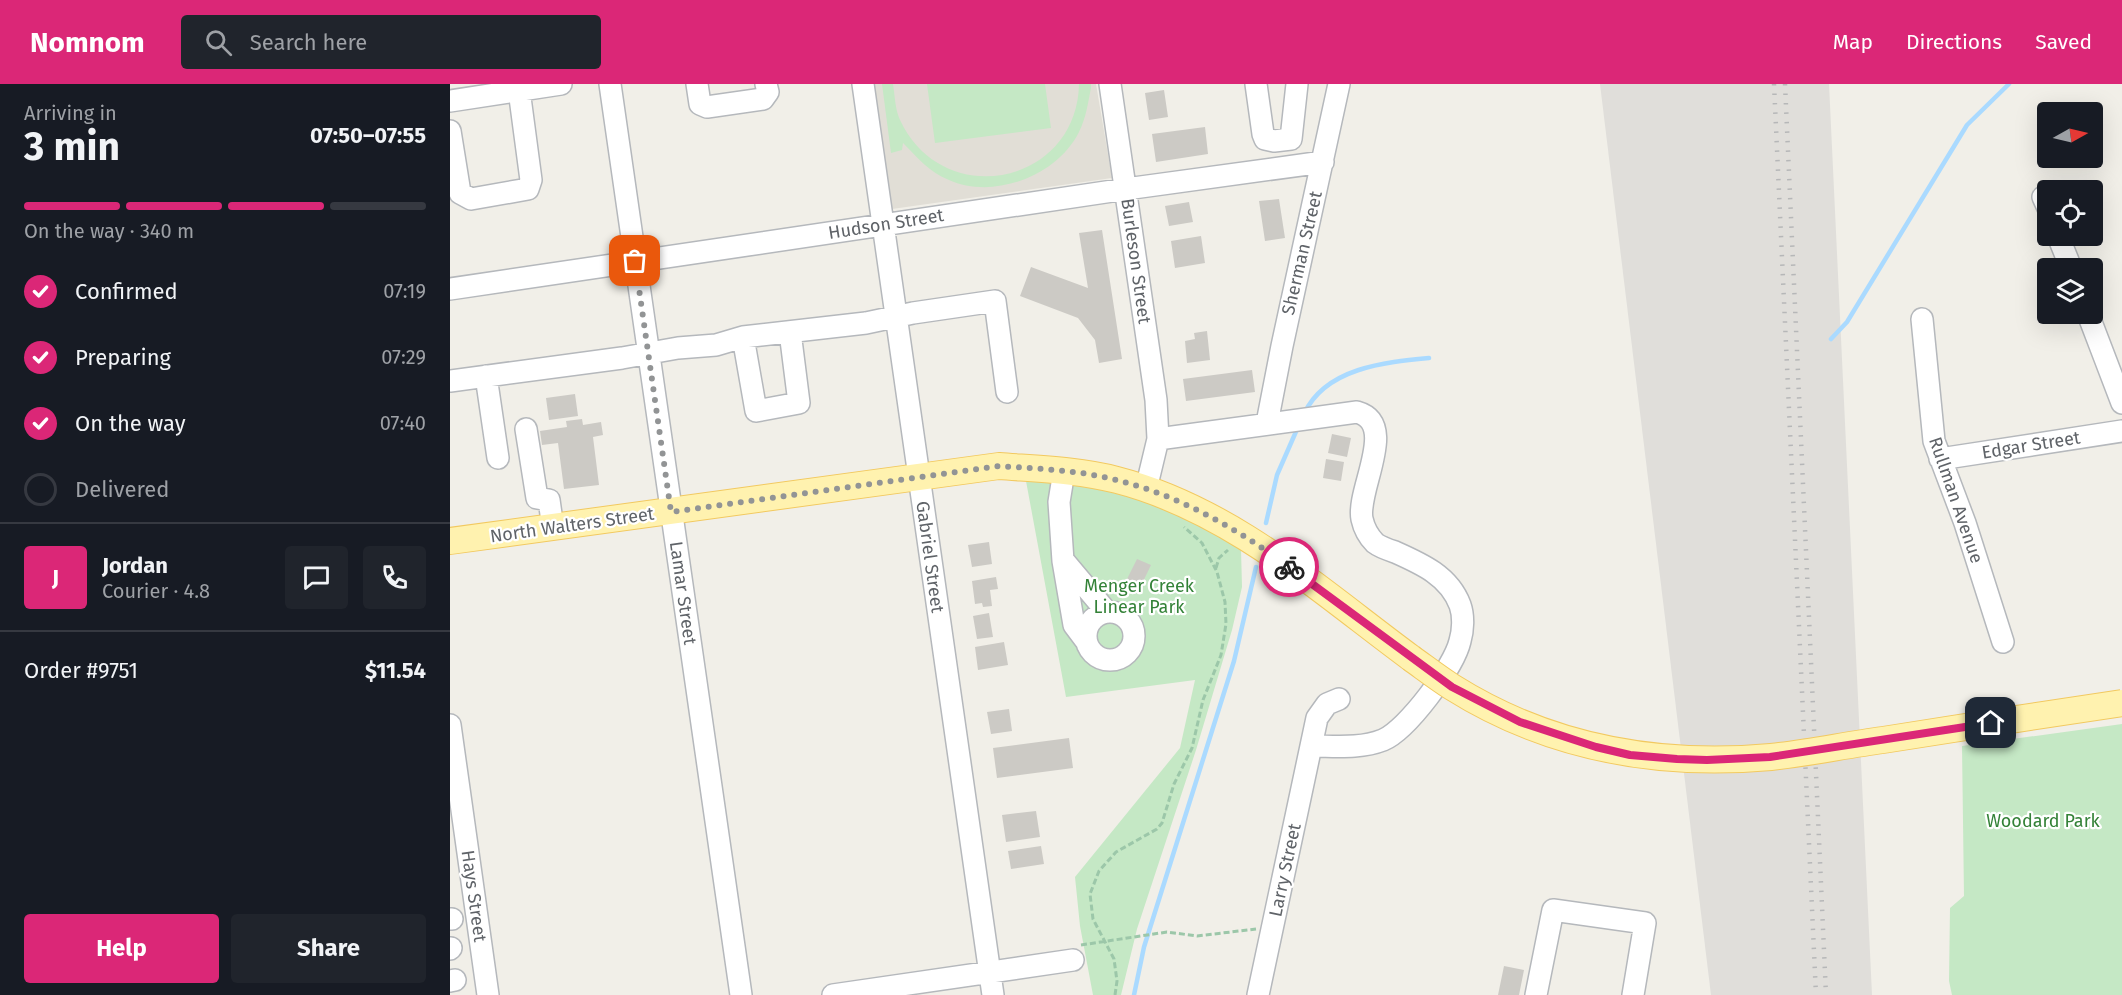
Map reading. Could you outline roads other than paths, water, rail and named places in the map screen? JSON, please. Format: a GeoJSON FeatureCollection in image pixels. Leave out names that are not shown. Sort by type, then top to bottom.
{"type":"FeatureCollection","features":[{"type":"Feature","properties":{"kind":"main road","name":"North Walters Street"},"geometry":{"type":"LineString","coordinates":[[450,542],[999,466],[1064,471],[1117,480],[1192,507],[1257,545],[1452,687],[1520,722],[1596,747],[1630,755],[1707,760],[1777,756],[2122,703]]}},
{"type":"Feature","properties":{"kind":"street"},"geometry":{"type":"LineString","coordinates":[[450,101],[561,84]]}},
{"type":"Feature","properties":{"kind":"street","name":"Lamar Street"},"geometry":{"type":"LineString","coordinates":[[609,84],[741,995]]}},
{"type":"Feature","properties":{"kind":"street"},"geometry":{"type":"LineString","coordinates":[[697,84],[700,104],[707,107],[763,99],[768,92],[766,84]]}},
{"type":"Feature","properties":{"kind":"street","name":"Gabriel Street"},"geometry":{"type":"LineString","coordinates":[[863,84],[993,995]]}},
{"type":"Feature","properties":{"kind":"street","name":"Burleson Street"},"geometry":{"type":"LineString","coordinates":[[1110,84],[1155,400],[1158,439],[1146,489]]}},
{"type":"Feature","properties":{"kind":"street"},"geometry":{"type":"LineString","coordinates":[[1256,84],[1263,134],[1265,139],[1274,141],[1291,139],[1297,84]]}},
{"type":"Feature","properties":{"kind":"street","name":"Sherman Street"},"geometry":{"type":"LineString","coordinates":[[1276,422],[1282,346],[1339,84]]}},
{"type":"Feature","properties":{"kind":"street"},"geometry":{"type":"LineString","coordinates":[[450,131],[460,193],[471,199],[528,189],[531,180],[519,90]]}},
{"type":"Feature","properties":{"kind":"street"},"geometry":{"type":"LineString","coordinates":[[1274,141],[1278,169]]}},
{"type":"Feature","properties":{"kind":"street","name":"Hudson Street"},"geometry":{"type":"LineString","coordinates":[[450,289],[1323,162]]}},
{"type":"Feature","properties":{"kind":"street"},"geometry":{"type":"LineString","coordinates":[[450,381],[678,348],[716,345],[743,338],[896,318],[913,313],[995,301],[1007,392]]}},
{"type":"Feature","properties":{"kind":"street","name":"Rullman Avenue"},"geometry":{"type":"LineString","coordinates":[[1922,319],[1934,441],[1965,523],[2003,642]]}},
{"type":"Feature","properties":{"kind":"street"},"geometry":{"type":"LineString","coordinates":[[2092,324],[2122,403]]}},
{"type":"Feature","properties":{"kind":"street"},"geometry":{"type":"LineString","coordinates":[[743,338],[756,411],[799,403],[790,332]]}},
{"type":"Feature","properties":{"kind":"street"},"geometry":{"type":"LineString","coordinates":[[486,376],[498,458]]}},
{"type":"Feature","properties":{"kind":"street"},"geometry":{"type":"LineString","coordinates":[[1158,439],[1357,412],[1371,419],[1377,437],[1361,507],[1367,534],[1376,544],[1419,562],[1441,577],[1460,605],[1462,624],[1460,640],[1449,666],[1406,723],[1393,735],[1361,746],[1311,746]]}},
{"type":"Feature","properties":{"kind":"street"},"geometry":{"type":"LineString","coordinates":[[526,429],[537,498],[549,500],[553,528]]}},
{"type":"Feature","properties":{"kind":"street","name":"Edgar Street"},"geometry":{"type":"LineString","coordinates":[[1940,459],[2122,431]]}},
{"type":"Feature","properties":{"kind":"street"},"geometry":{"type":"LineString","coordinates":[[1064,471],[1059,501],[1063,561],[1074,625],[1094,654],[1109,660],[1124,655],[1130,649],[1133,642],[1132,626],[1121,614],[1106,611],[1099,614],[1088,625],[1086,641]]}},
{"type":"Feature","properties":{"kind":"street"},"geometry":{"type":"LineString","coordinates":[[1063,561],[1106,611]]}},
{"type":"Feature","properties":{"kind":"street","name":"Larry Street"},"geometry":{"type":"LineString","coordinates":[[1258,995],[1317,718],[1327,704],[1339,699]]}},
{"type":"Feature","properties":{"kind":"street","name":"Hays Street"},"geometry":{"type":"LineString","coordinates":[[450,725],[489,995]]}},
{"type":"Feature","properties":{"kind":"street"},"geometry":{"type":"LineString","coordinates":[[1536,995],[1553,910],[1645,923],[1633,995]]}},
{"type":"Feature","properties":{"kind":"street"},"geometry":{"type":"LineString","coordinates":[[833,995],[990,972],[1076,952]]}},
{"type":"Feature","properties":{"kind":"waterway"},"geometry":{"type":"LineString","coordinates":[[1831,339],[1847,322],[1967,125],[2009,84]]}},
{"type":"Feature","properties":{"kind":"waterway"},"geometry":{"type":"LineString","coordinates":[[1304,414],[1326,386],[1341,377],[1376,365],[1429,358]]}},
{"type":"Feature","properties":{"kind":"waterway"},"geometry":{"type":"LineString","coordinates":[[1266,523],[1277,475],[1298,427]]}},
{"type":"Feature","properties":{"kind":"waterway"},"geometry":{"type":"LineString","coordinates":[[1134,995],[1144,947],[1234,661],[1256,567]]}},
{"type":"Feature","properties":{"kind":"railway"},"geometry":{"type":"LineString","coordinates":[[1774,84],[1816,995]]}},
{"type":"Feature","properties":{"kind":"railway"},"geometry":{"type":"LineString","coordinates":[[1785,84],[1826,995]]}},
{"type":"Feature","properties":{"kind":"park label","name":"Menger Creek Linear Park"},"geometry":{"type":"Point","coordinates":[1139,596]}},
{"type":"Feature","properties":{"kind":"park label","name":"Woodard Park"},"geometry":{"type":"Point","coordinates":[2043,821]}}]}
